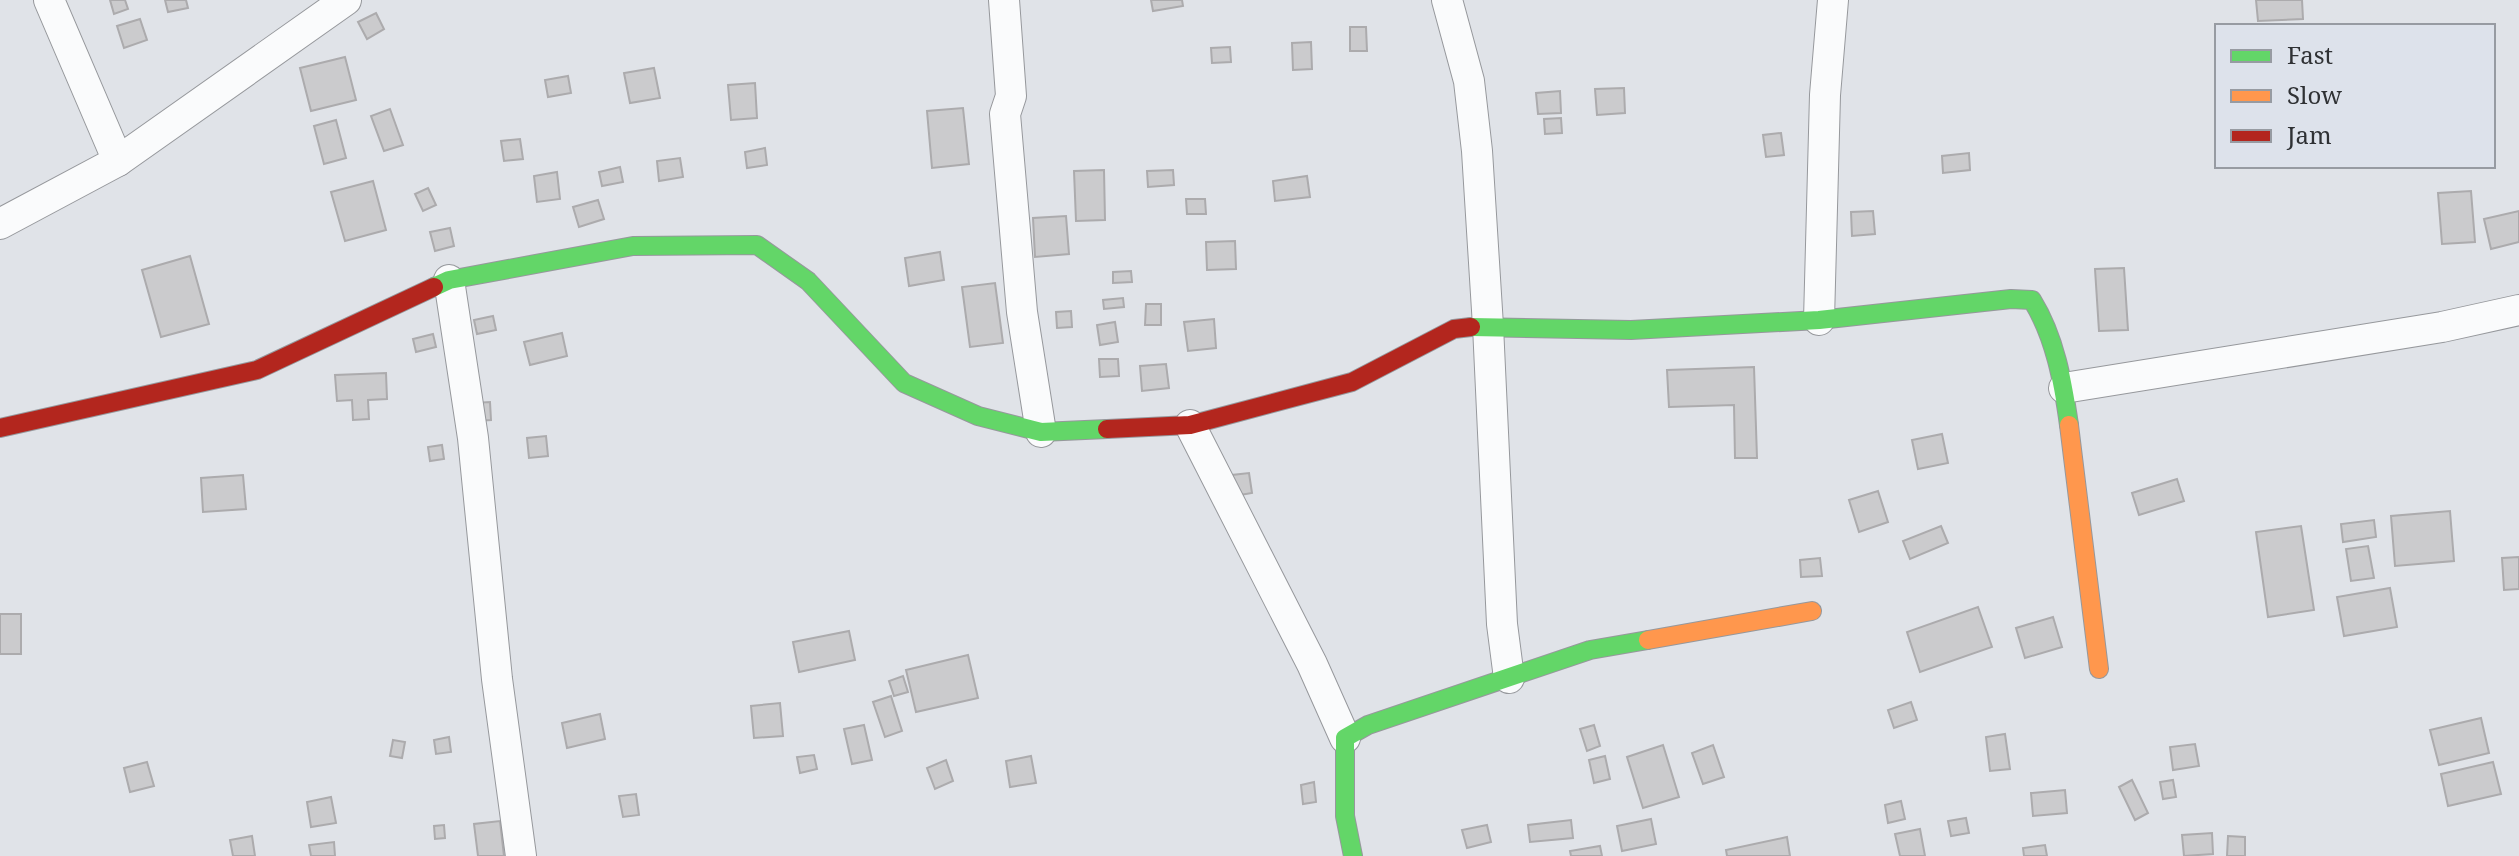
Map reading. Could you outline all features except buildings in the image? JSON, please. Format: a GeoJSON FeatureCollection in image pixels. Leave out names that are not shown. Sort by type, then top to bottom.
{"type":"FeatureCollection","features":[{"type":"Feature","properties":{"kind":"street"},"geometry":{"type":"LineString","coordinates":[[49,0],[118,161]]}},
{"type":"Feature","properties":{"kind":"street"},"geometry":{"type":"LineString","coordinates":[[0,224],[118,161],[346,0]]}},
{"type":"Feature","properties":{"kind":"street"},"geometry":{"type":"LineString","coordinates":[[1004,0],[1011,96],[1005,114],[1022,312],[1041,432]]}},
{"type":"Feature","properties":{"kind":"street"},"geometry":{"type":"LineString","coordinates":[[1447,0],[1469,81],[1477,151],[1502,624],[1509,678]]}},
{"type":"Feature","properties":{"kind":"street"},"geometry":{"type":"LineString","coordinates":[[1819,320],[1825,95],[1833,0]]}},
{"type":"Feature","properties":{"kind":"street"},"geometry":{"type":"LineString","coordinates":[[0,428],[257,370],[449,280],[633,246],[757,245],[808,281],[904,383],[978,416],[1041,432],[1190,425],[1352,382],[1454,329],[1488,326],[1631,330],[1819,320],[2011,299],[2032,300],[2045,321],[2064,388],[2099,669]]}},
{"type":"Feature","properties":{"kind":"street"},"geometry":{"type":"LineString","coordinates":[[449,280],[473,438],[497,679],[521,856]]}},
{"type":"Feature","properties":{"kind":"street"},"geometry":{"type":"LineString","coordinates":[[2064,388],[2442,327],[2519,310]]}},
{"type":"Feature","properties":{"kind":"street"},"geometry":{"type":"LineString","coordinates":[[1190,425],[1312,664],[1345,738],[1345,816],[1353,856]]}},
{"type":"Feature","properties":{"kind":"street"},"geometry":{"type":"LineString","coordinates":[[1345,738],[1368,725],[1590,650],[1812,611]]}},
{"type":"Feature","properties":{"kind":"traffic: fast"},"geometry":{"type":"LineString","coordinates":[[434,287],[449,280],[633,246],[757,245],[808,281],[904,383],[978,416],[1041,432],[1107,429]]}},
{"type":"Feature","properties":{"kind":"traffic: fast"},"geometry":{"type":"LineString","coordinates":[[1471,327],[1631,330],[1819,320],[2011,299],[2032,300],[2052,344],[2069,425]]}},
{"type":"Feature","properties":{"kind":"traffic: fast"},"geometry":{"type":"LineString","coordinates":[[1353,856],[1345,816],[1345,738],[1368,725],[1590,650],[1648,640]]}},
{"type":"Feature","properties":{"kind":"traffic: slow"},"geometry":{"type":"LineString","coordinates":[[2069,425],[2099,669]]}},
{"type":"Feature","properties":{"kind":"traffic: slow"},"geometry":{"type":"LineString","coordinates":[[1648,640],[1812,611]]}},
{"type":"Feature","properties":{"kind":"traffic: jam"},"geometry":{"type":"LineString","coordinates":[[0,428],[257,370],[434,287]]}},
{"type":"Feature","properties":{"kind":"traffic: jam"},"geometry":{"type":"LineString","coordinates":[[1107,429],[1190,425],[1352,382],[1454,329],[1471,327]]}}]}
